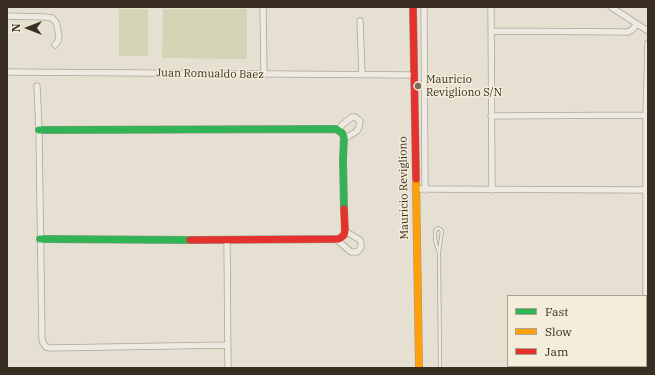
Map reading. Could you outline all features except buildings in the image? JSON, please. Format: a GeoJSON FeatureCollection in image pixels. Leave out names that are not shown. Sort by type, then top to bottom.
{"type":"FeatureCollection","features":[{"type":"Feature","properties":{"kind":"street"},"geometry":{"type":"LineString","coordinates":[[263,7],[264,74]]}},
{"type":"Feature","properties":{"kind":"street","name":"Mauricio Revigliono"},"geometry":{"type":"LineString","coordinates":[[413,7],[419,368]]}},
{"type":"Feature","properties":{"kind":"street"},"geometry":{"type":"LineString","coordinates":[[424,7],[426,190]]}},
{"type":"Feature","properties":{"kind":"street"},"geometry":{"type":"LineString","coordinates":[[491,7],[492,190]]}},
{"type":"Feature","properties":{"kind":"street"},"geometry":{"type":"LineString","coordinates":[[611,7],[648,31]]}},
{"type":"Feature","properties":{"kind":"street"},"geometry":{"type":"LineString","coordinates":[[7,16],[52,18],[57,25],[58,41],[55,46]]}},
{"type":"Feature","properties":{"kind":"street"},"geometry":{"type":"LineString","coordinates":[[360,21],[362,75]]}},
{"type":"Feature","properties":{"kind":"street"},"geometry":{"type":"LineString","coordinates":[[491,31],[628,32],[637,24]]}},
{"type":"Feature","properties":{"kind":"street"},"geometry":{"type":"LineString","coordinates":[[646,295],[646,115],[648,43]]}},
{"type":"Feature","properties":{"kind":"street","name":"Juan Romualdo Baez"},"geometry":{"type":"LineString","coordinates":[[7,72],[414,75]]}},
{"type":"Feature","properties":{"kind":"street"},"geometry":{"type":"LineString","coordinates":[[37,86],[42,341],[46,347],[228,345]]}},
{"type":"Feature","properties":{"kind":"street"},"geometry":{"type":"LineString","coordinates":[[491,116],[646,115]]}},
{"type":"Feature","properties":{"kind":"street"},"geometry":{"type":"LineString","coordinates":[[339,130],[342,125],[352,117],[355,117],[360,121],[357,131],[344,137]]}},
{"type":"Feature","properties":{"kind":"street"},"geometry":{"type":"LineString","coordinates":[[39,130],[336,129],[339,130],[344,137],[343,160],[345,232],[342,237],[336,239],[40,239]]}},
{"type":"Feature","properties":{"kind":"street"},"geometry":{"type":"LineString","coordinates":[[415,190],[647,190]]}},
{"type":"Feature","properties":{"kind":"street"},"geometry":{"type":"LineString","coordinates":[[336,239],[351,252],[359,250],[361,247],[360,240],[345,232]]}},
{"type":"Feature","properties":{"kind":"street"},"geometry":{"type":"LineString","coordinates":[[227,240],[228,368]]}},
{"type":"Feature","properties":{"kind":"lane"},"geometry":{"type":"LineString","coordinates":[[439,252],[435,238],[435,231],[438,228],[442,231],[439,252],[440,368]]}},
{"type":"Feature","properties":{"kind":"green space"},"geometry":{"type":"Polygon","coordinates":[[[119,9],[148,9],[148,56],[119,56],[119,9]]]}},
{"type":"Feature","properties":{"kind":"green space"},"geometry":{"type":"Polygon","coordinates":[[[163,9],[247,9],[247,59],[162,58],[163,9]]]}},
{"type":"Feature","properties":{"kind":"traffic: fast"},"geometry":{"type":"LineString","coordinates":[[39,130],[336,129],[342,133],[344,137],[344,209]]}},
{"type":"Feature","properties":{"kind":"traffic: fast"},"geometry":{"type":"LineString","coordinates":[[40,239],[190,240]]}},
{"type":"Feature","properties":{"kind":"traffic: slow"},"geometry":{"type":"LineString","coordinates":[[416,179],[419,368]]}},
{"type":"Feature","properties":{"kind":"traffic: jam"},"geometry":{"type":"LineString","coordinates":[[413,7],[416,179]]}},
{"type":"Feature","properties":{"kind":"traffic: jam"},"geometry":{"type":"LineString","coordinates":[[190,240],[339,239],[344,235],[345,231],[344,209]]}},
{"type":"Feature","properties":{"kind":"place","name":"Mauricio Revigliono S/N"},"geometry":{"type":"Point","coordinates":[418,86]}}]}
